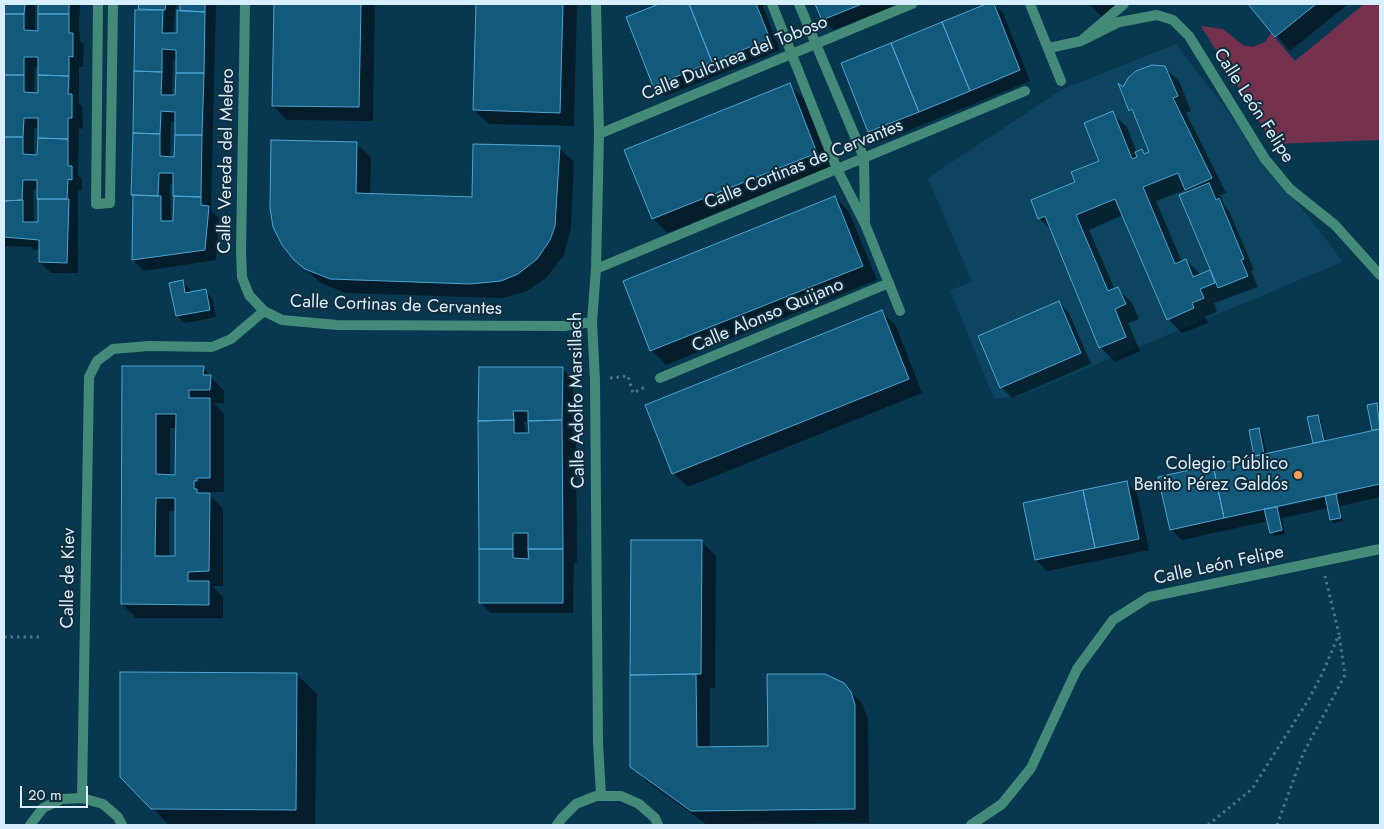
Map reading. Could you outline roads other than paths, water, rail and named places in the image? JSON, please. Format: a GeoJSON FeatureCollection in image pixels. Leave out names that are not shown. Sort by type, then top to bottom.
{"type":"FeatureCollection","features":[{"type":"Feature","properties":{"kind":"street"},"geometry":{"type":"LineString","coordinates":[[98,4],[96,204],[110,203],[113,4]]}},
{"type":"Feature","properties":{"kind":"street","name":"Calle Vereda del Melero"},"geometry":{"type":"LineString","coordinates":[[246,4],[242,277],[249,295],[264,311]]}},
{"type":"Feature","properties":{"kind":"street","name":"Calle Adolfo Marsillach"},"geometry":{"type":"LineString","coordinates":[[596,4],[598,134],[596,268],[592,322],[595,380],[598,742],[601,796]]}},
{"type":"Feature","properties":{"kind":"street"},"geometry":{"type":"LineString","coordinates":[[772,4],[838,168],[865,224],[900,311]]}},
{"type":"Feature","properties":{"kind":"street"},"geometry":{"type":"LineString","coordinates":[[799,4],[814,44],[864,158],[865,224]]}},
{"type":"Feature","properties":{"kind":"street","name":"Calle Dulcinea del Toboso"},"geometry":{"type":"LineString","coordinates":[[598,134],[912,4]]}},
{"type":"Feature","properties":{"kind":"street"},"geometry":{"type":"LineString","coordinates":[[1030,4],[1061,81]]}},
{"type":"Feature","properties":{"kind":"street"},"geometry":{"type":"LineString","coordinates":[[1049,48],[1081,41],[1124,4]]}},
{"type":"Feature","properties":{"kind":"street","name":"Calle León Felipe"},"geometry":{"type":"LineString","coordinates":[[1081,41],[1119,22],[1157,15],[1173,20],[1188,36],[1265,159],[1290,189],[1335,225],[1380,275]]}},
{"type":"Feature","properties":{"kind":"street","name":"Calle Cortinas de Cervantes"},"geometry":{"type":"LineString","coordinates":[[596,268],[1025,91]]}},
{"type":"Feature","properties":{"kind":"street","name":"Calle Alonso Quijano"},"geometry":{"type":"LineString","coordinates":[[660,378],[889,283]]}},
{"type":"Feature","properties":{"kind":"street","name":"Calle Cortinas de Cervantes"},"geometry":{"type":"LineString","coordinates":[[97,360],[114,349],[149,346],[212,347],[231,339],[264,311],[282,320],[337,325],[564,326],[592,322]]}},
{"type":"Feature","properties":{"kind":"street","name":"Calle de Kiev"},"geometry":{"type":"LineString","coordinates":[[82,798],[88,377],[97,360]]}},
{"type":"Feature","properties":{"kind":"street","name":"Calle León Felipe"},"geometry":{"type":"LineString","coordinates":[[971,825],[1002,804],[1031,768],[1077,669],[1113,620],[1149,598],[1380,549]]}},
{"type":"Feature","properties":{"kind":"street"},"geometry":{"type":"LineString","coordinates":[[557,825],[576,804],[601,796],[621,796],[639,804],[655,818],[658,825]]}},
{"type":"Feature","properties":{"kind":"street"},"geometry":{"type":"LineString","coordinates":[[28,823],[43,808],[62,799],[82,798],[103,804],[118,817],[123,825]]}},
{"type":"Feature","properties":{"kind":"place","name":"Colegio Público Benito Pérez Galdós"},"geometry":{"type":"Point","coordinates":[1298,475]}}]}
